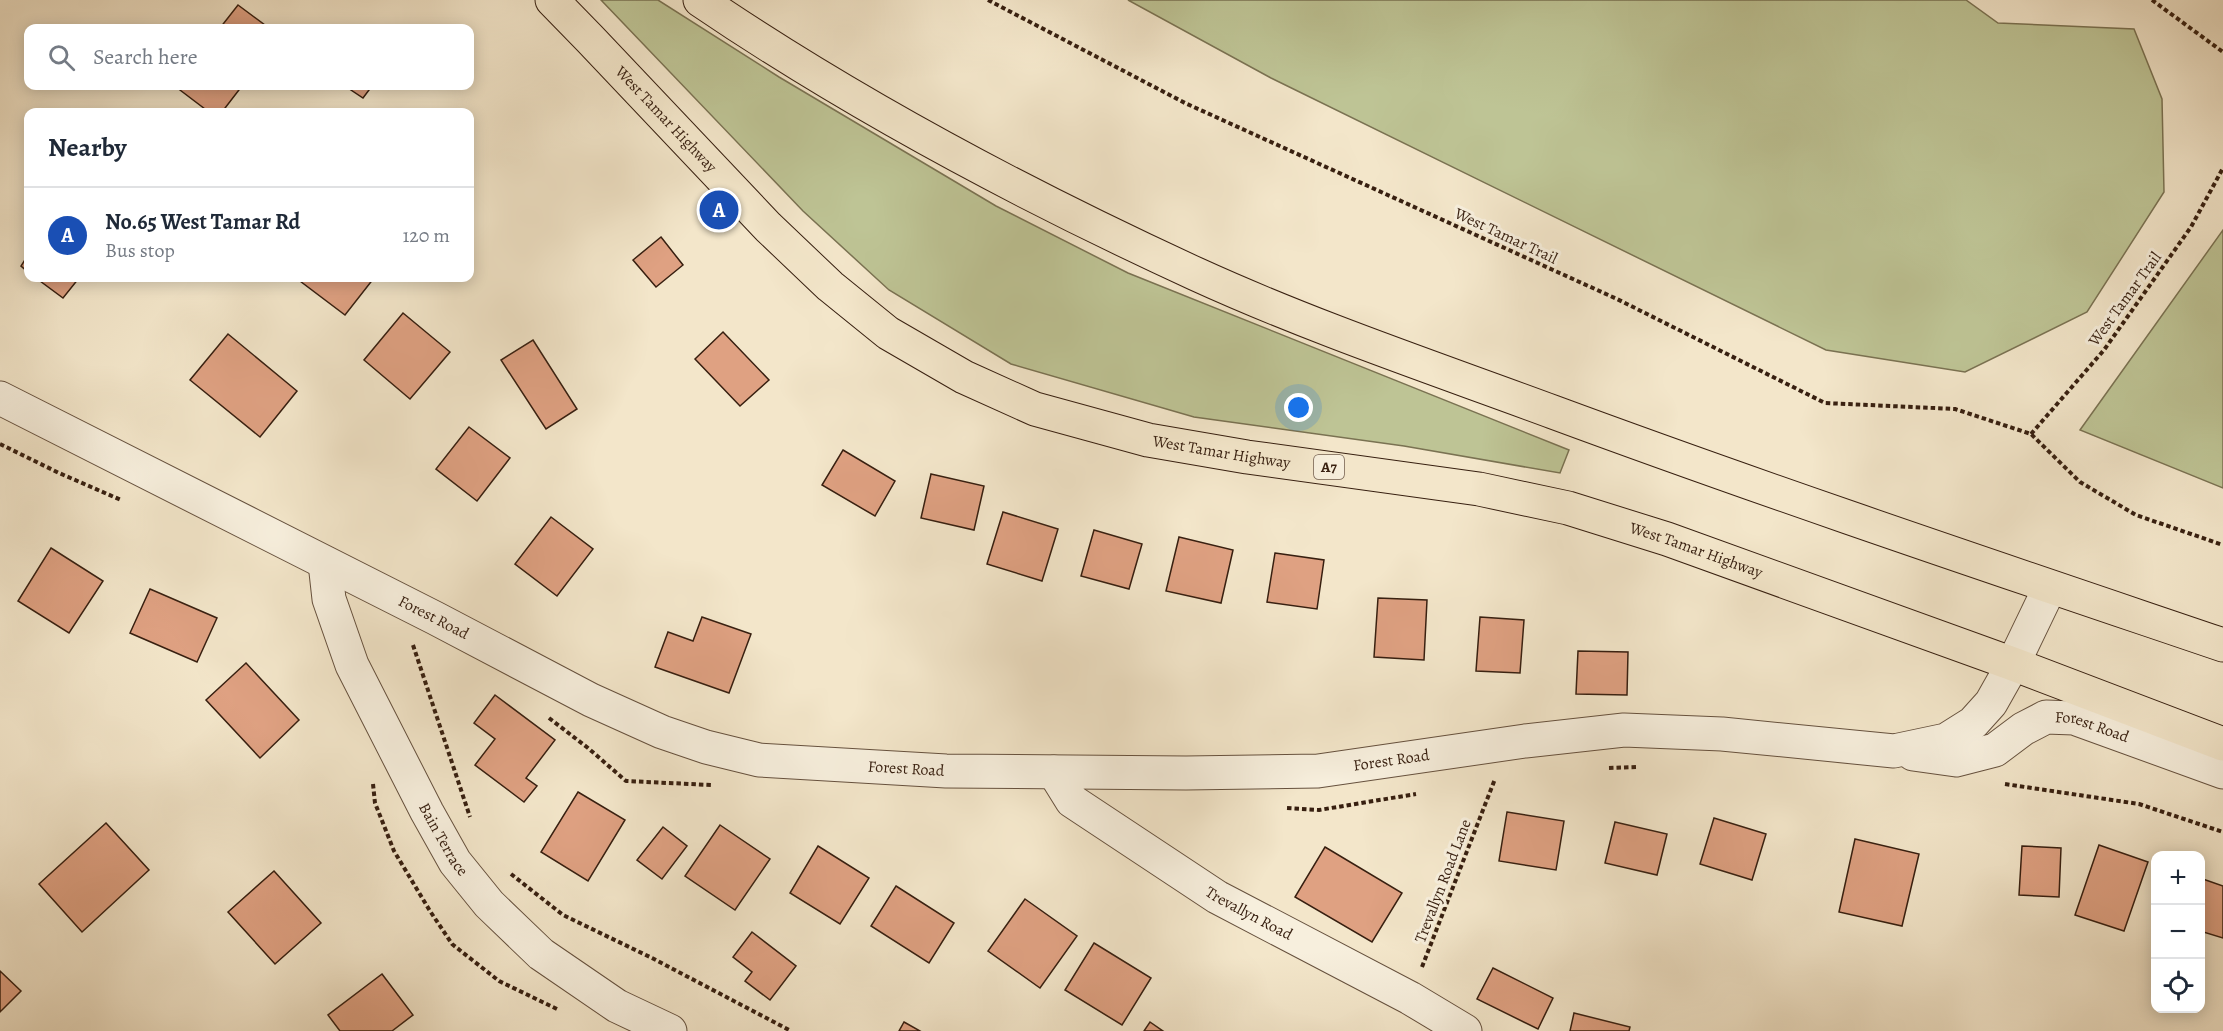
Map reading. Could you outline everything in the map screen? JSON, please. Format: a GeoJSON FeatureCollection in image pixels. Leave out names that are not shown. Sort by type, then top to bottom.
{"type":"FeatureCollection","features":[{"type":"Feature","properties":{"kind":"highway","name":"West Tamar Highway"},"geometry":{"type":"LineString","coordinates":[[552,0],[768,227],[830,286],[888,333],[964,377],[1035,409],[1148,440],[1247,457],[1479,489],[1568,508],[1667,539],[2013,664],[2223,744]]}},
{"type":"Feature","properties":{"kind":"highway"},"geometry":{"type":"LineString","coordinates":[[700,0],[842,91],[1025,191],[1198,275],[1350,337],[1639,444],[2223,645]]}},
{"type":"Feature","properties":{"kind":"street","name":"Forest Road"},"geometry":{"type":"LineString","coordinates":[[0,398],[435,618],[591,700],[662,732],[706,747],[759,760],[946,771],[1318,771],[1525,741],[1624,730],[1722,734],[1894,751],[1956,760],[1995,750],[2023,729],[2046,717],[2074,718],[2223,772]]}},
{"type":"Feature","properties":{"kind":"street","name":"Bain Terrace"},"geometry":{"type":"LineString","coordinates":[[325,563],[329,599],[352,665],[455,862],[489,904],[541,954],[617,1006],[670,1031]]}},
{"type":"Feature","properties":{"kind":"street","name":"Forest Road"},"geometry":{"type":"LineString","coordinates":[[1894,751],[1946,740],[1974,723],[1991,703],[2013,664],[2050,586]]}},
{"type":"Feature","properties":{"kind":"street","name":"Trevallyn Road"},"geometry":{"type":"LineString","coordinates":[[1054,772],[1072,801],[1216,897],[1410,998],[1465,1031]]}},
{"type":"Feature","properties":{"kind":"path","name":"West Tamar Trail"},"geometry":{"type":"LineString","coordinates":[[988,0],[1185,103],[1617,299],[1825,403],[1955,409],[2031,434],[2080,482],[2136,515],[2223,545]]}},
{"type":"Feature","properties":{"kind":"path"},"geometry":{"type":"LineString","coordinates":[[2152,0],[2223,51]]}},
{"type":"Feature","properties":{"kind":"path","name":"West Tamar Trail"},"geometry":{"type":"LineString","coordinates":[[2031,434],[2104,351],[2191,227],[2223,168]]}},
{"type":"Feature","properties":{"kind":"path"},"geometry":{"type":"LineString","coordinates":[[0,444],[131,504]]}},
{"type":"Feature","properties":{"kind":"path"},"geometry":{"type":"LineString","coordinates":[[411,638],[471,818]]}},
{"type":"Feature","properties":{"kind":"path"},"geometry":{"type":"LineString","coordinates":[[1604,768],[1640,767]]}},
{"type":"Feature","properties":{"kind":"path","name":"Trevallyn Road Lane"},"geometry":{"type":"LineString","coordinates":[[1410,998],[1498,773],[1489,776]]}},
{"type":"Feature","properties":{"kind":"path"},"geometry":{"type":"LineString","coordinates":[[2002,784],[2139,804],[2223,831]]}},
{"type":"Feature","properties":{"kind":"path"},"geometry":{"type":"LineString","coordinates":[[1285,808],[1319,810],[1419,793]]}},
{"type":"Feature","properties":{"kind":"path"},"geometry":{"type":"LineString","coordinates":[[507,870],[563,915],[652,958],[791,1031]]}},
{"type":"Feature","properties":{"kind":"green space"},"geometry":{"type":"Polygon","coordinates":[[[601,0],[658,0],[779,77],[996,206],[1128,273],[1569,450],[1560,473],[1404,446],[1194,417],[1011,364],[889,290],[803,211],[601,0]]]}},
{"type":"Feature","properties":{"kind":"green space"},"geometry":{"type":"Polygon","coordinates":[[[1128,0],[1966,0],[1998,23],[2134,29],[2162,99],[2164,192],[2087,312],[1965,372],[1826,350],[1271,78],[1128,0]]]}},
{"type":"Feature","properties":{"kind":"green space"},"geometry":{"type":"Polygon","coordinates":[[[2223,230],[2223,488],[2080,430],[2223,230]]]}},
{"type":"Feature","properties":{"kind":"building"},"geometry":{"type":"Polygon","coordinates":[[[238,5],[264,24],[223,24],[238,5]]]}},
{"type":"Feature","properties":{"kind":"building"},"geometry":{"type":"Polygon","coordinates":[[[180,90],[239,90],[225,108],[204,108],[180,90]]]}},
{"type":"Feature","properties":{"kind":"building"},"geometry":{"type":"Polygon","coordinates":[[[351,90],[369,90],[363,98],[351,90]]]}},
{"type":"Feature","properties":{"kind":"building"},"geometry":{"type":"Polygon","coordinates":[[[661,237],[683,265],[656,287],[633,260],[661,237]]]}},
{"type":"Feature","properties":{"kind":"building"},"geometry":{"type":"Polygon","coordinates":[[[41,282],[76,282],[63,298],[41,282]]]}},
{"type":"Feature","properties":{"kind":"building"},"geometry":{"type":"Polygon","coordinates":[[[301,282],[371,282],[345,315],[301,282]]]}},
{"type":"Feature","properties":{"kind":"building"},"geometry":{"type":"Polygon","coordinates":[[[403,313],[450,352],[410,399],[364,360],[403,313]]]}},
{"type":"Feature","properties":{"kind":"building"},"geometry":{"type":"Polygon","coordinates":[[[723,332],[769,380],[740,406],[695,359],[723,332]]]}},
{"type":"Feature","properties":{"kind":"building"},"geometry":{"type":"Polygon","coordinates":[[[228,334],[297,391],[260,437],[190,380],[228,334]]]}},
{"type":"Feature","properties":{"kind":"building"},"geometry":{"type":"Polygon","coordinates":[[[533,340],[577,409],[546,429],[501,360],[533,340]]]}},
{"type":"Feature","properties":{"kind":"building"},"geometry":{"type":"Polygon","coordinates":[[[469,427],[510,458],[477,501],[436,469],[469,427]]]}},
{"type":"Feature","properties":{"kind":"building"},"geometry":{"type":"Polygon","coordinates":[[[843,450],[895,481],[875,516],[822,485],[843,450]]]}},
{"type":"Feature","properties":{"kind":"building"},"geometry":{"type":"Polygon","coordinates":[[[931,474],[984,486],[974,530],[921,518],[931,474]]]}},
{"type":"Feature","properties":{"kind":"building"},"geometry":{"type":"Polygon","coordinates":[[[1003,512],[1058,529],[1042,581],[987,564],[1003,512]]]}},
{"type":"Feature","properties":{"kind":"building"},"geometry":{"type":"Polygon","coordinates":[[[551,517],[593,549],[557,596],[515,564],[551,517]]]}},
{"type":"Feature","properties":{"kind":"building"},"geometry":{"type":"Polygon","coordinates":[[[1094,530],[1142,544],[1129,589],[1081,576],[1094,530]]]}},
{"type":"Feature","properties":{"kind":"building"},"geometry":{"type":"Polygon","coordinates":[[[1179,537],[1233,550],[1221,603],[1166,591],[1179,537]]]}},
{"type":"Feature","properties":{"kind":"building"},"geometry":{"type":"Polygon","coordinates":[[[51,548],[103,581],[69,633],[18,601],[51,548]]]}},
{"type":"Feature","properties":{"kind":"building"},"geometry":{"type":"Polygon","coordinates":[[[1275,553],[1324,560],[1317,609],[1267,602],[1275,553]]]}},
{"type":"Feature","properties":{"kind":"building"},"geometry":{"type":"Polygon","coordinates":[[[150,589],[217,618],[197,662],[130,633],[150,589]]]}},
{"type":"Feature","properties":{"kind":"building"},"geometry":{"type":"Polygon","coordinates":[[[1378,598],[1427,600],[1424,660],[1374,657],[1378,598]]]}},
{"type":"Feature","properties":{"kind":"building"},"geometry":{"type":"Polygon","coordinates":[[[702,617],[751,634],[729,693],[655,667],[668,632],[693,641],[702,617]]]}},
{"type":"Feature","properties":{"kind":"building"},"geometry":{"type":"Polygon","coordinates":[[[1480,617],[1524,620],[1520,673],[1476,671],[1480,617]]]}},
{"type":"Feature","properties":{"kind":"building"},"geometry":{"type":"Polygon","coordinates":[[[1578,651],[1628,652],[1627,695],[1576,694],[1578,651]]]}},
{"type":"Feature","properties":{"kind":"building"},"geometry":{"type":"Polygon","coordinates":[[[246,663],[299,720],[260,758],[206,700],[246,663]]]}},
{"type":"Feature","properties":{"kind":"building"},"geometry":{"type":"Polygon","coordinates":[[[495,695],[555,740],[526,778],[537,786],[524,802],[475,765],[495,739],[474,723],[495,695]]]}},
{"type":"Feature","properties":{"kind":"building"},"geometry":{"type":"Polygon","coordinates":[[[578,792],[625,820],[588,881],[541,852],[578,792]]]}},
{"type":"Feature","properties":{"kind":"building"},"geometry":{"type":"Polygon","coordinates":[[[1507,812],[1564,821],[1556,870],[1499,861],[1507,812]]]}},
{"type":"Feature","properties":{"kind":"building"},"geometry":{"type":"Polygon","coordinates":[[[1714,818],[1766,834],[1752,880],[1700,864],[1714,818]]]}},
{"type":"Feature","properties":{"kind":"building"},"geometry":{"type":"Polygon","coordinates":[[[1615,822],[1667,834],[1657,875],[1605,863],[1615,822]]]}},
{"type":"Feature","properties":{"kind":"building"},"geometry":{"type":"Polygon","coordinates":[[[106,823],[149,870],[82,932],[39,884],[106,823]]]}},
{"type":"Feature","properties":{"kind":"building"},"geometry":{"type":"Polygon","coordinates":[[[720,825],[770,859],[735,910],[685,876],[720,825]]]}},
{"type":"Feature","properties":{"kind":"building"},"geometry":{"type":"Polygon","coordinates":[[[663,827],[687,846],[662,879],[637,860],[663,827]]]}},
{"type":"Feature","properties":{"kind":"building"},"geometry":{"type":"Polygon","coordinates":[[[1855,839],[1919,854],[1902,926],[1839,912],[1855,839]]]}},
{"type":"Feature","properties":{"kind":"building"},"geometry":{"type":"Polygon","coordinates":[[[2099,845],[2148,862],[2124,931],[2075,915],[2099,845]]]}},
{"type":"Feature","properties":{"kind":"building"},"geometry":{"type":"Polygon","coordinates":[[[818,846],[869,878],[840,924],[790,893],[818,846]]]}},
{"type":"Feature","properties":{"kind":"building"},"geometry":{"type":"Polygon","coordinates":[[[2022,846],[2061,848],[2059,897],[2019,895],[2022,846]]]}},
{"type":"Feature","properties":{"kind":"building"},"geometry":{"type":"Polygon","coordinates":[[[1325,847],[1402,893],[1372,942],[1295,897],[1325,847]]]}},
{"type":"Feature","properties":{"kind":"building"},"geometry":{"type":"Polygon","coordinates":[[[274,871],[321,923],[275,964],[228,912],[274,871]]]}},
{"type":"Feature","properties":{"kind":"building"},"geometry":{"type":"Polygon","coordinates":[[[2205,880],[2223,886],[2223,938],[2205,933],[2205,880]]]}},
{"type":"Feature","properties":{"kind":"building"},"geometry":{"type":"Polygon","coordinates":[[[896,886],[954,923],[929,963],[871,926],[896,886]]]}},
{"type":"Feature","properties":{"kind":"building"},"geometry":{"type":"Polygon","coordinates":[[[1025,899],[1077,936],[1040,988],[988,951],[1025,899]]]}},
{"type":"Feature","properties":{"kind":"building"},"geometry":{"type":"Polygon","coordinates":[[[752,932],[796,966],[770,1000],[745,981],[752,972],[733,957],[752,932]]]}},
{"type":"Feature","properties":{"kind":"building"},"geometry":{"type":"Polygon","coordinates":[[[1094,943],[1151,978],[1122,1025],[1065,990],[1094,943]]]}},
{"type":"Feature","properties":{"kind":"building"},"geometry":{"type":"Polygon","coordinates":[[[1493,968],[1553,998],[1538,1029],[1477,999],[1493,968]]]}},
{"type":"Feature","properties":{"kind":"building"},"geometry":{"type":"Polygon","coordinates":[[[0,971],[21,991],[0,1012],[0,971]]]}},
{"type":"Feature","properties":{"kind":"building"},"geometry":{"type":"Polygon","coordinates":[[[382,974],[413,1015],[392,1031],[340,1031],[328,1015],[382,974]]]}},
{"type":"Feature","properties":{"kind":"building"},"geometry":{"type":"Polygon","coordinates":[[[1574,1013],[1630,1027],[1629,1031],[1570,1031],[1574,1013]]]}},
{"type":"Feature","properties":{"kind":"building"},"geometry":{"type":"Polygon","coordinates":[[[904,1022],[920,1031],[899,1031],[904,1022]]]}},
{"type":"Feature","properties":{"kind":"building"},"geometry":{"type":"Polygon","coordinates":[[[1150,1022],[1163,1031],[1144,1031],[1150,1022]]]}},
{"type":"Feature","properties":{"kind":"place","name":"No.65 West Tamar Rd"},"geometry":{"type":"Point","coordinates":[719,210]}}]}
